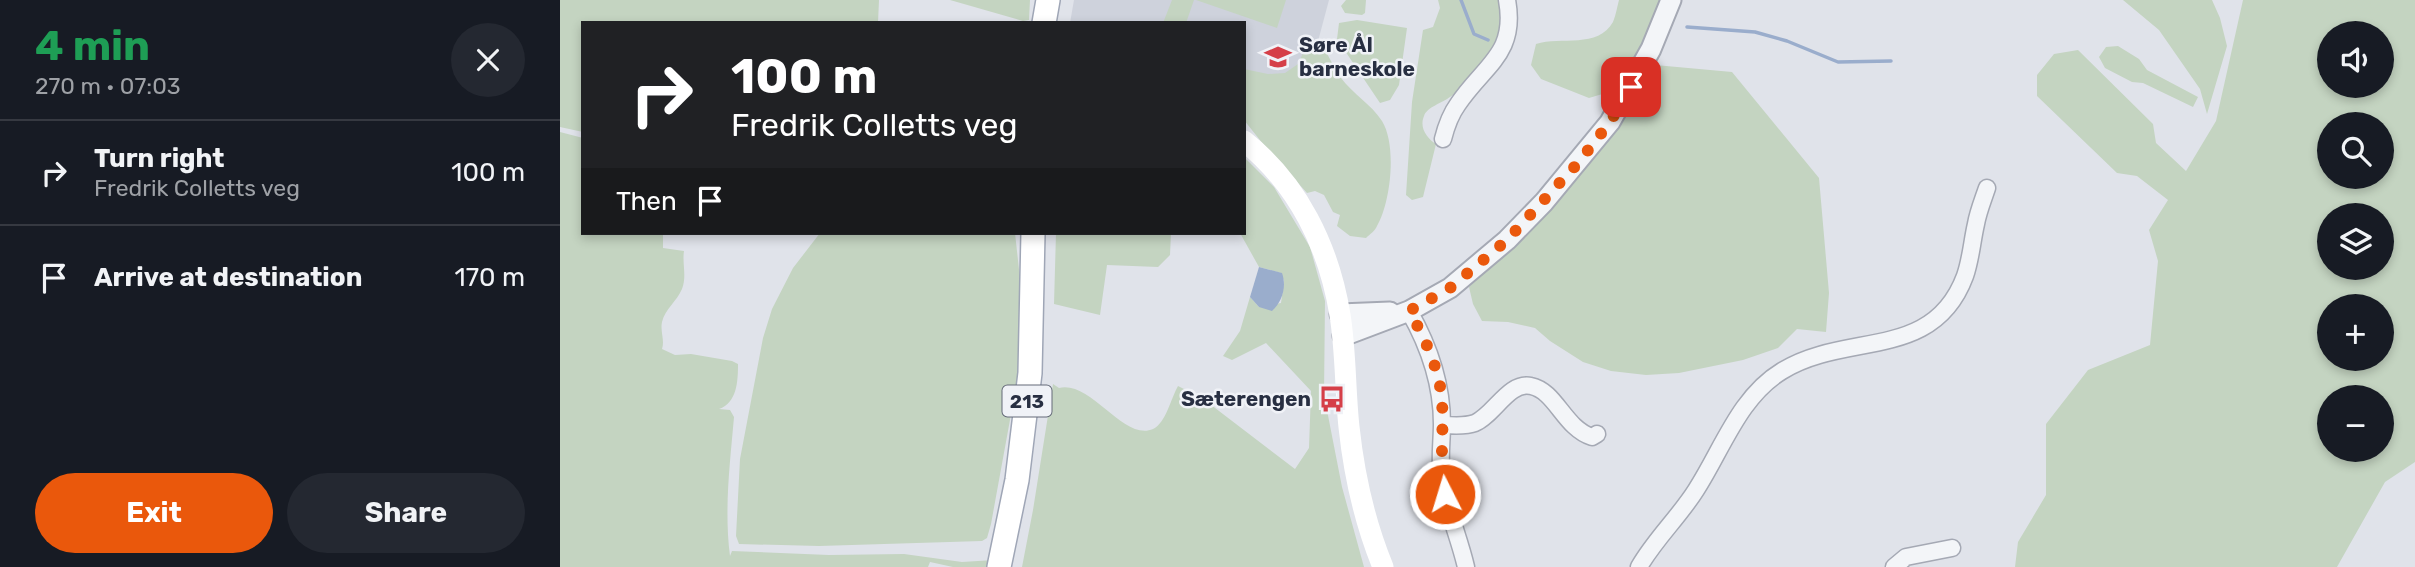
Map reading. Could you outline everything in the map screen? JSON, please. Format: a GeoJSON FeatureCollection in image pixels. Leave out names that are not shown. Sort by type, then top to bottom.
{"type":"FeatureCollection","features":[{"type":"Feature","properties":{"kind":"main road"},"geometry":{"type":"LineString","coordinates":[[1044,21],[1048,0]]}},
{"type":"Feature","properties":{"kind":"main road"},"geometry":{"type":"LineString","coordinates":[[1246,143],[1274,169],[1296,196],[1330,266],[1343,336],[1349,427],[1359,486],[1375,548],[1383,567]]}},
{"type":"Feature","properties":{"kind":"main road","name":"213"},"geometry":{"type":"LineString","coordinates":[[999,567],[1017,480],[1030,373],[1033,235]]}},
{"type":"Feature","properties":{"kind":"street"},"geometry":{"type":"LineString","coordinates":[[1443,139],[1448,121],[1458,104],[1504,47],[1510,23],[1507,0]]}},
{"type":"Feature","properties":{"kind":"street"},"geometry":{"type":"LineString","coordinates":[[1343,336],[1409,311],[1450,288],[1516,230],[1578,163],[1610,122],[1651,49],[1671,0]]}},
{"type":"Feature","properties":{"kind":"street"},"geometry":{"type":"LineString","coordinates":[[1639,567],[1655,542],[1695,492],[1742,409],[1781,371],[1814,356],[1907,336],[1923,329],[1949,307],[1965,276],[1975,225],[1987,188]]}},
{"type":"Feature","properties":{"kind":"street"},"geometry":{"type":"LineString","coordinates":[[1340,314],[1409,311]]}},
{"type":"Feature","properties":{"kind":"street"},"geometry":{"type":"LineString","coordinates":[[1409,311],[1429,351],[1442,399],[1441,475],[1466,567]]}},
{"type":"Feature","properties":{"kind":"street"},"geometry":{"type":"LineString","coordinates":[[1442,425],[1474,423],[1491,413],[1514,389],[1524,385],[1543,391],[1582,434],[1592,437],[1597,434]]}},
{"type":"Feature","properties":{"kind":"street"},"geometry":{"type":"LineString","coordinates":[[1894,567],[1906,556],[1952,548]]}},
{"type":"Feature","properties":{"kind":"shaded area","name":"Søre Ål barneskole"},"geometry":{"type":"Polygon","coordinates":[[[1074,0],[1329,0],[1317,45],[1306,68],[1246,102],[1246,21],[1070,21],[1074,0]]]}},
{"type":"Feature","properties":{"kind":"green space"},"geometry":{"type":"Polygon","coordinates":[[[560,0],[879,0],[878,21],[581,21],[581,132],[560,127],[560,0]]]}},
{"type":"Feature","properties":{"kind":"green space"},"geometry":{"type":"Polygon","coordinates":[[[950,0],[1030,0],[1029,20],[1023,21],[950,0]]]}},
{"type":"Feature","properties":{"kind":"green space"},"geometry":{"type":"Polygon","coordinates":[[[1172,0],[1194,0],[1187,21],[1164,21],[1172,0]]]}},
{"type":"Feature","properties":{"kind":"green space"},"geometry":{"type":"Polygon","coordinates":[[[1196,0],[1286,0],[1277,28],[1196,0]]]}},
{"type":"Feature","properties":{"kind":"green space"},"geometry":{"type":"Polygon","coordinates":[[[1346,0],[1366,0],[1365,13],[1345,13],[1341,6],[1346,0]]]}},
{"type":"Feature","properties":{"kind":"green space"},"geometry":{"type":"Polygon","coordinates":[[[1438,0],[1501,0],[1502,28],[1498,44],[1477,73],[1464,87],[1426,113],[1423,129],[1436,144],[1423,197],[1412,200],[1406,195],[1412,102],[1423,30],[1433,27],[1440,8],[1438,0]]]}},
{"type":"Feature","properties":{"kind":"green space"},"geometry":{"type":"Polygon","coordinates":[[[1619,0],[1662,0],[1645,42],[1619,89],[1589,98],[1541,79],[1531,65],[1536,44],[1598,36],[1613,22],[1619,0]]]}},
{"type":"Feature","properties":{"kind":"green space"},"geometry":{"type":"Polygon","coordinates":[[[2123,0],[2212,0],[2227,46],[2207,114],[2200,89],[2159,30],[2123,0]]]}},
{"type":"Feature","properties":{"kind":"green space"},"geometry":{"type":"Polygon","coordinates":[[[2243,0],[2415,0],[2415,462],[2385,482],[2337,567],[2015,567],[2018,542],[2046,495],[2046,424],[2088,370],[2150,345],[2158,261],[2149,230],[2168,200],[2137,176],[2117,173],[2037,96],[2037,75],[2054,54],[2078,50],[2153,124],[2156,143],[2186,171],[2216,121],[2243,0]]]}},
{"type":"Feature","properties":{"kind":"green space"},"geometry":{"type":"Polygon","coordinates":[[[1357,20],[1407,28],[1399,85],[1390,100],[1380,103],[1337,39],[1339,23],[1357,20]]]}},
{"type":"Feature","properties":{"kind":"green space"},"geometry":{"type":"Polygon","coordinates":[[[1322,45],[1341,78],[1378,115],[1387,131],[1391,158],[1389,189],[1382,216],[1366,238],[1350,236],[1337,226],[1340,215],[1333,212],[1324,195],[1315,191],[1307,193],[1246,123],[1246,69],[1268,74],[1285,73],[1298,64],[1303,53],[1322,45]]]}},
{"type":"Feature","properties":{"kind":"green space"},"geometry":{"type":"Polygon","coordinates":[[[2118,46],[2139,59],[2147,70],[2198,97],[2193,107],[2105,68],[2099,57],[2106,47],[2118,46]]]}},
{"type":"Feature","properties":{"kind":"green space"},"geometry":{"type":"Polygon","coordinates":[[[1655,65],[1732,72],[1819,178],[1829,293],[1826,332],[1797,329],[1778,348],[1743,360],[1679,373],[1646,375],[1611,371],[1583,362],[1535,328],[1508,322],[1482,321],[1473,304],[1469,287],[1566,191],[1590,163],[1655,65]]]}},
{"type":"Feature","properties":{"kind":"green space"},"geometry":{"type":"Polygon","coordinates":[[[560,132],[581,137],[581,235],[663,235],[663,248],[684,251],[683,284],[664,317],[662,349],[675,355],[691,354],[738,364],[733,397],[719,409],[730,410],[734,417],[729,469],[730,556],[732,551],[829,555],[904,554],[962,562],[994,560],[993,567],[953,567],[930,562],[928,567],[560,567],[560,132]]]}},
{"type":"Feature","properties":{"kind":"green space"},"geometry":{"type":"Polygon","coordinates":[[[1246,159],[1274,187],[1310,247],[1325,301],[1324,395],[1342,487],[1364,567],[1022,567],[1053,384],[1059,388],[1071,388],[1083,393],[1119,420],[1142,431],[1158,426],[1178,386],[1202,398],[1295,469],[1309,448],[1311,391],[1266,343],[1232,360],[1223,356],[1240,331],[1250,297],[1259,307],[1281,303],[1284,281],[1281,273],[1259,267],[1241,235],[1246,235],[1246,159]]]}},
{"type":"Feature","properties":{"kind":"green space"},"geometry":{"type":"Polygon","coordinates":[[[818,235],[1015,235],[1023,306],[1018,376],[987,538],[982,541],[819,546],[739,544],[736,536],[740,459],[763,338],[772,309],[793,268],[818,235]]]}},
{"type":"Feature","properties":{"kind":"green space"},"geometry":{"type":"Polygon","coordinates":[[[1056,235],[1171,235],[1170,255],[1158,267],[1107,265],[1100,315],[1054,304],[1056,235]]]}},
{"type":"Feature","properties":{"kind":"water"},"geometry":{"type":"Polygon","coordinates":[[[1259,267],[1282,273],[1283,294],[1272,311],[1259,307],[1250,297],[1259,267]]]}},
{"type":"Feature","properties":{"kind":"waterway"},"geometry":{"type":"LineString","coordinates":[[1461,0],[1474,34],[1488,40]]}},
{"type":"Feature","properties":{"kind":"waterway"},"geometry":{"type":"LineString","coordinates":[[1687,27],[1755,32],[1787,41],[1838,62],[1891,61]]}},
{"type":"Feature","properties":{"kind":"place","name":"Søre Ål barneskole"},"geometry":{"type":"Point","coordinates":[1278,57]}},
{"type":"Feature","properties":{"kind":"place","name":"Sæterengen"},"geometry":{"type":"Point","coordinates":[1332,399]}},
{"type":"Feature","properties":{"kind":"route"},"geometry":{"type":"LineString","coordinates":[[1445,494],[1441,475],[1442,399],[1429,351],[1409,311],[1450,288],[1507,240],[1578,163],[1610,122],[1631,87]]}}]}
